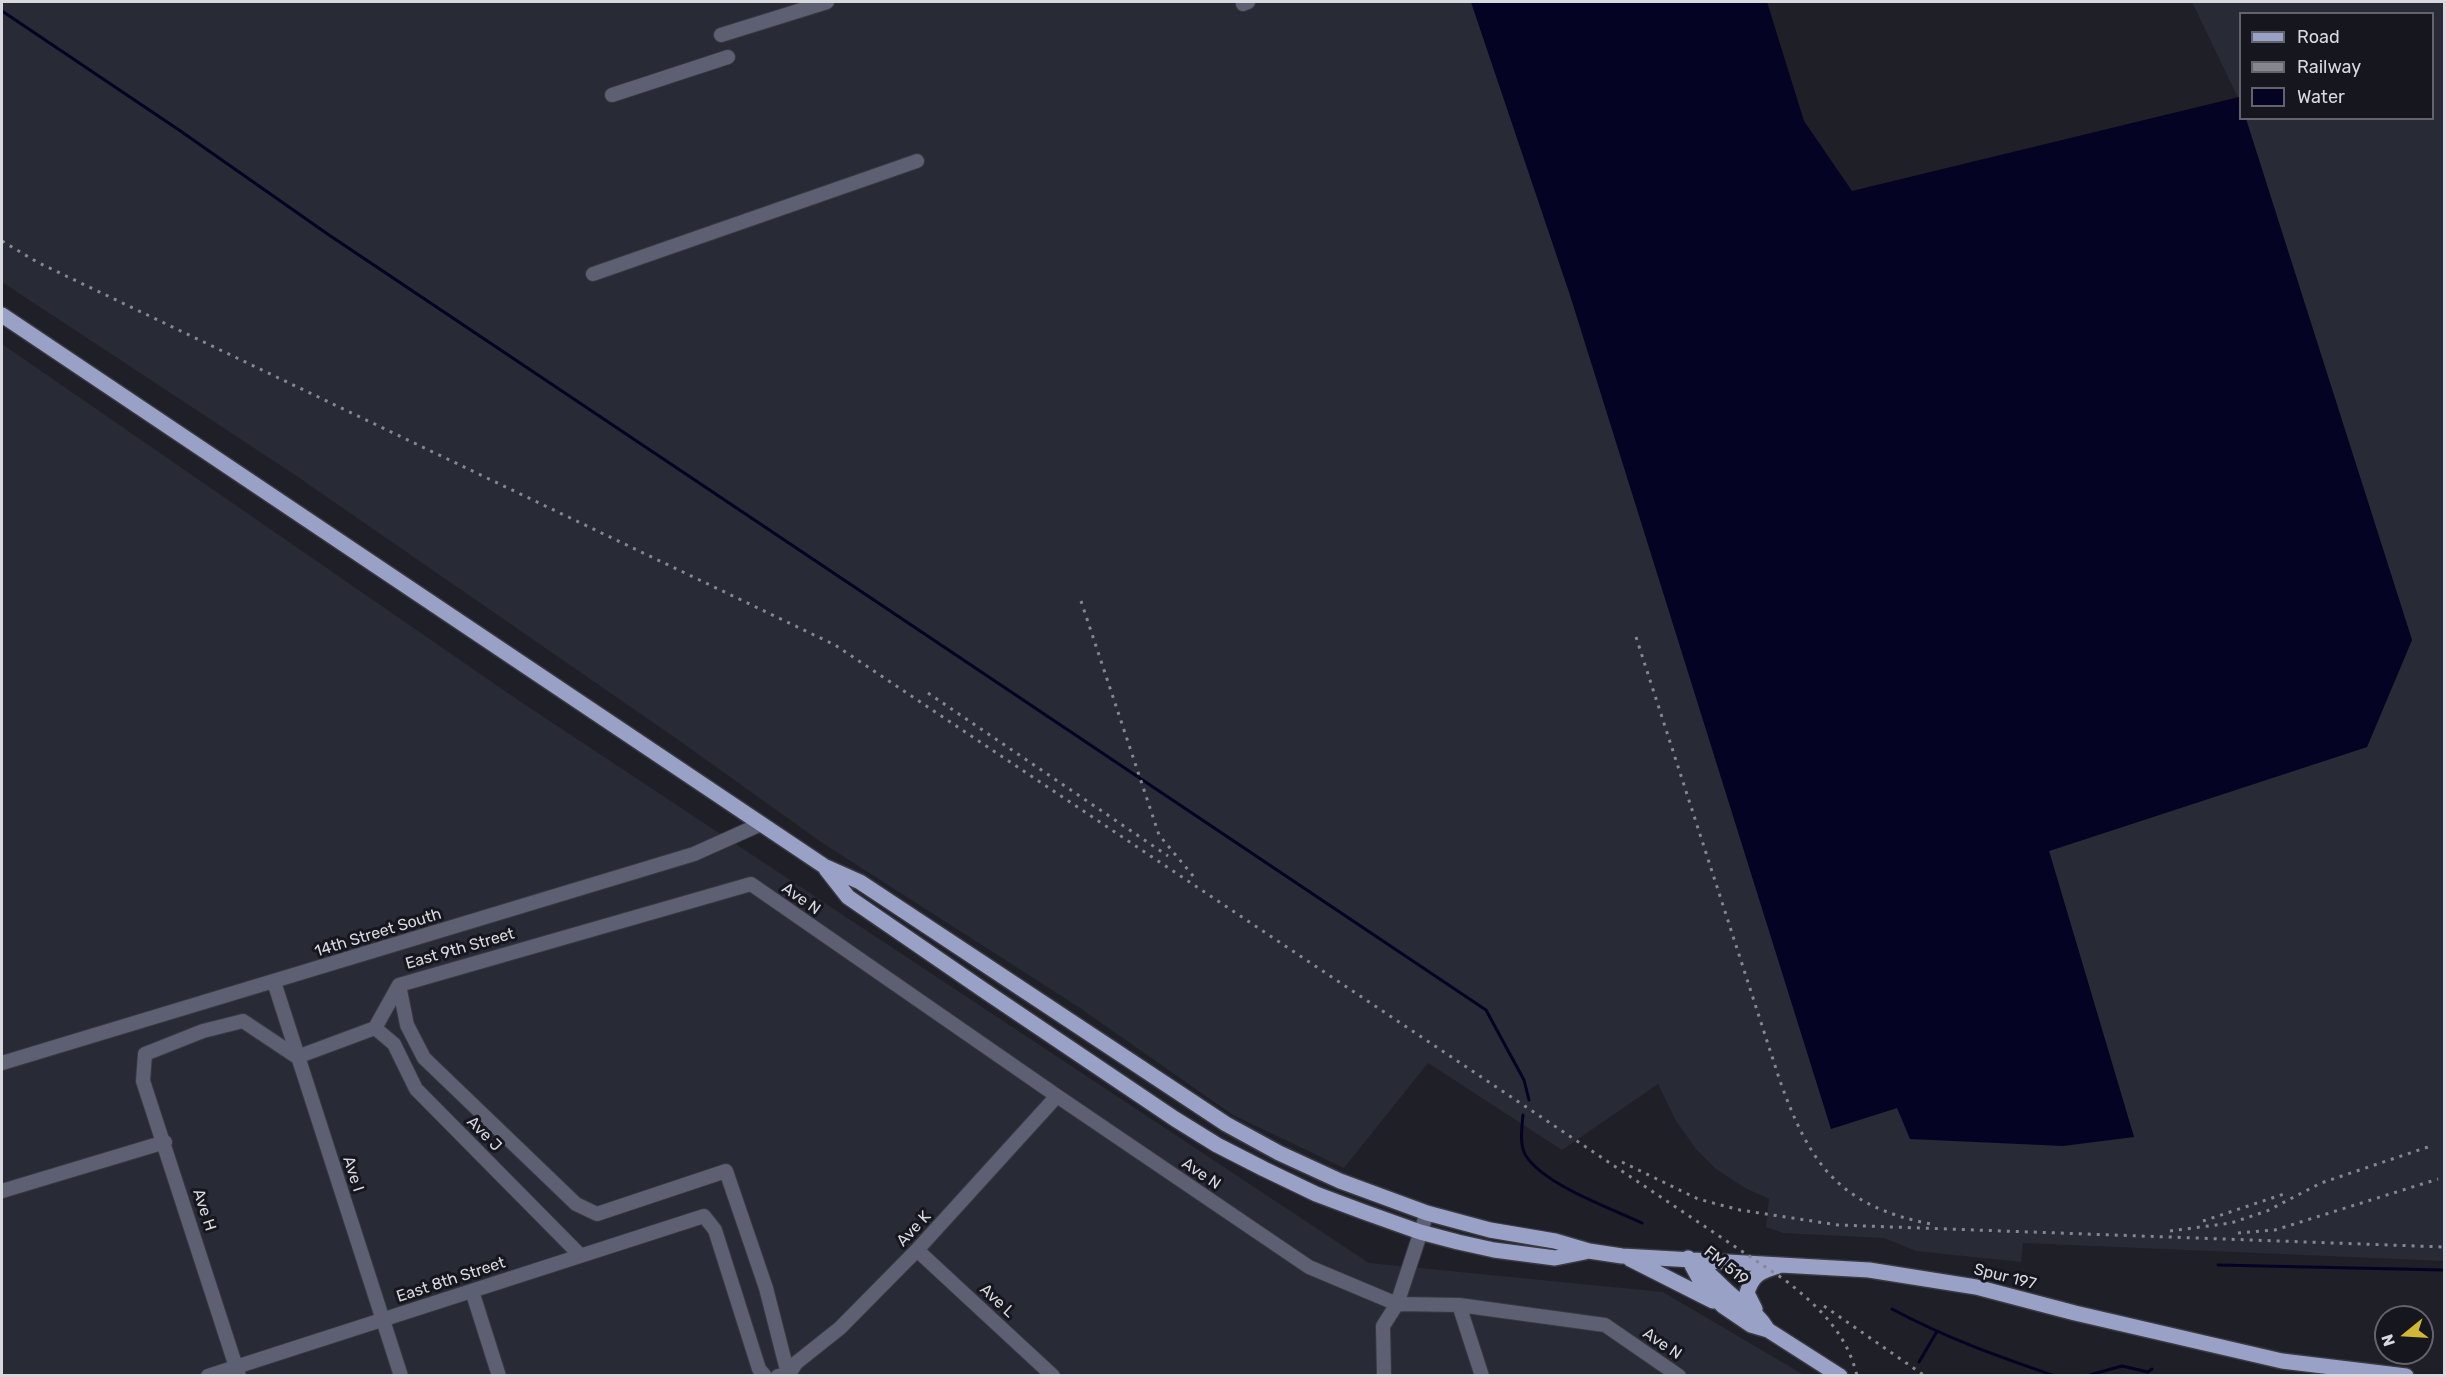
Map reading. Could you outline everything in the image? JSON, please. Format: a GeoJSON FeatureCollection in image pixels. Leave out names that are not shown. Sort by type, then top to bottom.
{"type":"FeatureCollection","features":[{"type":"Feature","properties":{"kind":"main road"},"geometry":{"type":"LineString","coordinates":[[2,315],[824,867],[860,882],[1247,1136],[1340,1181],[1427,1213],[1490,1230],[1555,1241],[1589,1251]]}},
{"type":"Feature","properties":{"kind":"main road"},"geometry":{"type":"LineString","coordinates":[[824,867],[848,897],[1030,1022],[1217,1145],[1316,1194],[1420,1232],[1494,1250],[1555,1258],[1589,1251]]}},
{"type":"Feature","properties":{"kind":"main road","name":"Spur 197"},"geometry":{"type":"LineString","coordinates":[[1589,1251],[1622,1256],[1869,1270],[1976,1287],[2075,1313],[2282,1361],[2406,1376]]}},
{"type":"Feature","properties":{"kind":"main road"},"geometry":{"type":"LineString","coordinates":[[1622,1256],[1723,1306]]}},
{"type":"Feature","properties":{"kind":"main road","name":"FM 519"},"geometry":{"type":"LineString","coordinates":[[1688,1258],[1702,1284],[1723,1306],[1751,1325],[1768,1330],[1840,1376]]}},
{"type":"Feature","properties":{"kind":"main road","name":"FM 519"},"geometry":{"type":"LineString","coordinates":[[1688,1258],[1705,1269],[1734,1297],[1758,1314],[1768,1330]]}},
{"type":"Feature","properties":{"kind":"main road"},"geometry":{"type":"LineString","coordinates":[[1758,1314],[1749,1301],[1747,1293],[1750,1283],[1762,1271],[1786,1264]]}},
{"type":"Feature","properties":{"kind":"street"},"geometry":{"type":"LineString","coordinates":[[721,35],[827,2]]}},
{"type":"Feature","properties":{"kind":"street"},"geometry":{"type":"LineString","coordinates":[[612,95],[728,57]]}},
{"type":"Feature","properties":{"kind":"street"},"geometry":{"type":"LineString","coordinates":[[593,274],[917,161]]}},
{"type":"Feature","properties":{"kind":"street","name":"14th Street South"},"geometry":{"type":"LineString","coordinates":[[2,1063],[694,854],[761,824]]}},
{"type":"Feature","properties":{"kind":"street","name":"East 9th Street"},"geometry":{"type":"LineString","coordinates":[[375,1028],[399,985],[751,884]]}},
{"type":"Feature","properties":{"kind":"street","name":"Ave N"},"geometry":{"type":"LineString","coordinates":[[751,884],[1309,1268],[1397,1304],[1458,1305],[1605,1325],[1679,1376]]}},
{"type":"Feature","properties":{"kind":"street","name":"Ave I"},"geometry":{"type":"LineString","coordinates":[[274,982],[401,1376]]}},
{"type":"Feature","properties":{"kind":"street","name":"Ave K"},"geometry":{"type":"LineString","coordinates":[[399,985],[407,1025],[424,1058],[576,1204],[597,1214],[726,1171],[766,1288],[784,1375]]}},
{"type":"Feature","properties":{"kind":"street","name":"Ave H"},"geometry":{"type":"LineString","coordinates":[[238,1371],[165,1142],[143,1081],[145,1054],[203,1030],[243,1022],[297,1057]]}},
{"type":"Feature","properties":{"kind":"street"},"geometry":{"type":"LineString","coordinates":[[297,1057],[375,1028]]}},
{"type":"Feature","properties":{"kind":"street","name":"Ave J"},"geometry":{"type":"LineString","coordinates":[[375,1028],[394,1044],[416,1089],[580,1255]]}},
{"type":"Feature","properties":{"kind":"street","name":"Ave K"},"geometry":{"type":"LineString","coordinates":[[784,1375],[840,1328],[918,1250],[1057,1096]]}},
{"type":"Feature","properties":{"kind":"street"},"geometry":{"type":"LineString","coordinates":[[2,1191],[165,1142]]}},
{"type":"Feature","properties":{"kind":"street"},"geometry":{"type":"LineString","coordinates":[[1384,1376],[1383,1326],[1397,1304],[1427,1213]]}},
{"type":"Feature","properties":{"kind":"street","name":"East 8th Street"},"geometry":{"type":"LineString","coordinates":[[208,1376],[238,1371],[383,1320],[704,1216],[716,1230],[759,1369],[765,1376]]}},
{"type":"Feature","properties":{"kind":"street","name":"Ave L"},"geometry":{"type":"LineString","coordinates":[[918,1250],[1053,1376]]}},
{"type":"Feature","properties":{"kind":"street"},"geometry":{"type":"LineString","coordinates":[[472,1291],[499,1376]]}},
{"type":"Feature","properties":{"kind":"street"},"geometry":{"type":"LineString","coordinates":[[1458,1305],[1482,1376]]}},
{"type":"Feature","properties":{"kind":"shaded area"},"geometry":{"type":"Polygon","coordinates":[[[2,2],[1471,2],[1570,295],[1831,1128],[1897,1108],[2134,1137],[2049,851],[2367,747],[2412,640],[2246,120],[2434,120],[2434,12],[2239,12],[2239,100],[2192,2],[2444,2],[2444,1261],[2023,1243],[2021,1262],[1916,1251],[1884,1238],[1783,1233],[1766,1227],[1769,1199],[1745,1188],[1716,1169],[1696,1149],[1676,1121],[1658,1084],[1562,1150],[1428,1063],[1344,1168],[1233,1115],[1077,1006],[821,842],[677,739],[295,475],[2,282],[2,2]]]}},
{"type":"Feature","properties":{"kind":"shaded area"},"geometry":{"type":"Polygon","coordinates":[[[2,344],[518,700],[1369,1263],[1663,1292],[1804,1375],[2,1375],[2,344]]]}},
{"type":"Feature","properties":{"kind":"water"},"geometry":{"type":"Polygon","coordinates":[[[1471,2],[1767,2],[1804,121],[1852,191],[2239,97],[2239,120],[2246,120],[2412,640],[2367,747],[2049,851],[2134,1137],[2063,1146],[1910,1139],[1897,1108],[1831,1129],[1570,295],[1471,2]]]}},
{"type":"Feature","properties":{"kind":"waterway"},"geometry":{"type":"LineString","coordinates":[[2,11],[179,130],[329,235],[1486,1010],[1524,1080],[1529,1100]]}},
{"type":"Feature","properties":{"kind":"waterway"},"geometry":{"type":"LineString","coordinates":[[1523,1115],[1522,1147],[1535,1167],[1579,1195],[1642,1223]]}},
{"type":"Feature","properties":{"kind":"waterway"},"geometry":{"type":"LineString","coordinates":[[2218,1265],[2444,1270]]}},
{"type":"Feature","properties":{"kind":"waterway"},"geometry":{"type":"LineString","coordinates":[[1892,1309],[1952,1338],[2055,1376]]}},
{"type":"Feature","properties":{"kind":"waterway"},"geometry":{"type":"LineString","coordinates":[[1919,1362],[1936,1333]]}},
{"type":"Feature","properties":{"kind":"waterway"},"geometry":{"type":"LineString","coordinates":[[2086,1376],[2122,1366],[2148,1372],[2152,1369]]}},
{"type":"Feature","properties":{"kind":"railway"},"geometry":{"type":"LineString","coordinates":[[2,241],[37,262],[835,645],[1785,1280],[1820,1310],[1830,1322],[1846,1347],[1857,1376]]}},
{"type":"Feature","properties":{"kind":"railway"},"geometry":{"type":"LineString","coordinates":[[1081,601],[1159,835],[1194,877]]}},
{"type":"Feature","properties":{"kind":"railway"},"geometry":{"type":"LineString","coordinates":[[1636,637],[1779,1078],[1802,1134],[1831,1176],[1850,1192],[1872,1206],[1931,1224]]}},
{"type":"Feature","properties":{"kind":"railway"},"geometry":{"type":"LineString","coordinates":[[928,693],[1168,856]]}},
{"type":"Feature","properties":{"kind":"railway"},"geometry":{"type":"LineString","coordinates":[[2170,1231],[2231,1223],[2267,1211],[2321,1183],[2428,1147]]}},
{"type":"Feature","properties":{"kind":"railway"},"geometry":{"type":"LineString","coordinates":[[1622,1162],[1698,1199],[1740,1210],[1838,1225],[2444,1247]]}},
{"type":"Feature","properties":{"kind":"railway"},"geometry":{"type":"LineString","coordinates":[[2238,1233],[2275,1230],[2438,1179]]}},
{"type":"Feature","properties":{"kind":"railway"},"geometry":{"type":"LineString","coordinates":[[2203,1221],[2287,1193]]}},
{"type":"Feature","properties":{"kind":"railway"},"geometry":{"type":"LineString","coordinates":[[1824,1306],[1925,1376]]}}]}
